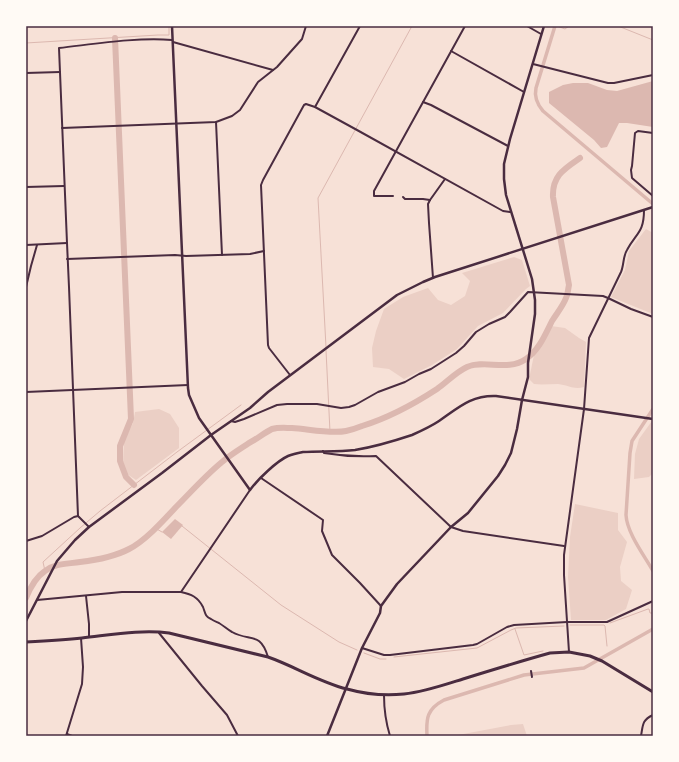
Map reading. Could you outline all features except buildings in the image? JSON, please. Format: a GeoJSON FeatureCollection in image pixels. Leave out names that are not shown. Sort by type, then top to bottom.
{"type":"FeatureCollection","features":[{"type":"Feature","properties":{"kind":"main road"},"geometry":{"type":"LineString","coordinates":[[26,642],[157,631],[268,657],[346,689],[384,695],[404,694],[429,690],[550,653],[569,652],[597,658],[653,692]]}},
{"type":"Feature","properties":{"kind":"street"},"geometry":{"type":"LineString","coordinates":[[172,26],[186,363],[189,395],[199,418],[250,490]]}},
{"type":"Feature","properties":{"kind":"street"},"geometry":{"type":"LineString","coordinates":[[62,128],[216,122],[232,116],[240,110],[258,82],[277,67],[302,38],[306,26]]}},
{"type":"Feature","properties":{"kind":"street"},"geometry":{"type":"LineString","coordinates":[[315,108],[360,26]]}},
{"type":"Feature","properties":{"kind":"street"},"geometry":{"type":"LineString","coordinates":[[393,196],[374,196],[374,191],[465,26]]}},
{"type":"Feature","properties":{"kind":"street"},"geometry":{"type":"LineString","coordinates":[[527,26],[541,34]]}},
{"type":"Feature","properties":{"kind":"street"},"geometry":{"type":"LineString","coordinates":[[327,736],[362,648],[386,598],[451,527],[468,513],[498,476],[511,453],[518,429],[522,400],[528,377],[528,363],[535,314],[535,297],[534,288],[523,249],[510,212],[506,195],[504,164],[516,118],[544,26]]}},
{"type":"Feature","properties":{"kind":"street"},"geometry":{"type":"LineString","coordinates":[[88,528],[78,516],[59,48],[112,42],[159,39],[173,41],[273,70]]}},
{"type":"Feature","properties":{"kind":"street"},"geometry":{"type":"LineString","coordinates":[[451,51],[524,92]]}},
{"type":"Feature","properties":{"kind":"street"},"geometry":{"type":"LineString","coordinates":[[533,64],[608,83],[653,76]]}},
{"type":"Feature","properties":{"kind":"street"},"geometry":{"type":"LineString","coordinates":[[26,73],[60,72]]}},
{"type":"Feature","properties":{"kind":"street"},"geometry":{"type":"LineString","coordinates":[[423,102],[508,146]]}},
{"type":"Feature","properties":{"kind":"street"},"geometry":{"type":"LineString","coordinates":[[290,375],[268,345],[261,185],[262,180],[304,105],[308,104],[503,211],[510,212]]}},
{"type":"Feature","properties":{"kind":"street"},"geometry":{"type":"LineString","coordinates":[[216,122],[222,254]]}},
{"type":"Feature","properties":{"kind":"street"},"geometry":{"type":"LineString","coordinates":[[653,132],[638,131],[636,133],[632,166],[630,170],[632,178],[653,196]]}},
{"type":"Feature","properties":{"kind":"street"},"geometry":{"type":"LineString","coordinates":[[433,278],[428,204],[445,179]]}},
{"type":"Feature","properties":{"kind":"street"},"geometry":{"type":"LineString","coordinates":[[26,187],[64,186]]}},
{"type":"Feature","properties":{"kind":"street"},"geometry":{"type":"LineString","coordinates":[[403,197],[405,199],[430,200]]}},
{"type":"Feature","properties":{"kind":"street"},"geometry":{"type":"LineString","coordinates":[[26,621],[57,561],[75,540],[88,528],[250,408],[268,392],[397,294],[433,278],[652,208]]}},
{"type":"Feature","properties":{"kind":"street"},"geometry":{"type":"LineString","coordinates":[[569,652],[564,576],[564,546],[584,409],[589,336],[623,267],[625,252],[641,230],[644,222],[644,210]]}},
{"type":"Feature","properties":{"kind":"street"},"geometry":{"type":"LineString","coordinates":[[26,245],[67,243]]}},
{"type":"Feature","properties":{"kind":"street"},"geometry":{"type":"LineString","coordinates":[[26,287],[37,245]]}},
{"type":"Feature","properties":{"kind":"street"},"geometry":{"type":"LineString","coordinates":[[68,259],[250,254],[264,251]]}},
{"type":"Feature","properties":{"kind":"street"},"geometry":{"type":"LineString","coordinates":[[231,422],[244,420],[277,405],[317,404],[341,408],[355,405],[372,395],[405,382],[431,369],[456,353],[476,332],[505,317],[528,292],[603,296],[653,317]]}},
{"type":"Feature","properties":{"kind":"street"},"geometry":{"type":"LineString","coordinates":[[26,392],[188,385]]}},
{"type":"Feature","properties":{"kind":"street"},"geometry":{"type":"LineString","coordinates":[[180,592],[250,490],[277,463],[287,456],[295,453],[355,450],[374,446],[413,434],[439,421],[464,403],[488,396],[652,419]]}},
{"type":"Feature","properties":{"kind":"street"},"geometry":{"type":"LineString","coordinates":[[323,451],[324,453],[344,456],[376,456],[451,527],[463,531],[564,546]]}},
{"type":"Feature","properties":{"kind":"street"},"geometry":{"type":"LineString","coordinates":[[261,478],[323,520],[322,531],[332,555],[381,606]]}},
{"type":"Feature","properties":{"kind":"street"},"geometry":{"type":"LineString","coordinates":[[26,541],[42,536],[78,516]]}},
{"type":"Feature","properties":{"kind":"street"},"geometry":{"type":"LineString","coordinates":[[37,600],[122,592],[180,592],[192,594],[198,600],[209,619],[219,623],[231,632],[253,637],[260,641],[265,648],[268,657]]}},
{"type":"Feature","properties":{"kind":"street"},"geometry":{"type":"LineString","coordinates":[[86,596],[89,637]]}},
{"type":"Feature","properties":{"kind":"street"},"geometry":{"type":"LineString","coordinates":[[362,648],[384,655],[390,655],[473,645],[514,625],[567,622],[607,622],[653,601]]}},
{"type":"Feature","properties":{"kind":"street"},"geometry":{"type":"LineString","coordinates":[[157,631],[227,715],[238,736]]}},
{"type":"Feature","properties":{"kind":"street"},"geometry":{"type":"LineString","coordinates":[[72,736],[66,735],[82,684],[83,668],[81,638]]}},
{"type":"Feature","properties":{"kind":"street"},"geometry":{"type":"LineString","coordinates":[[531,671],[532,677]]}},
{"type":"Feature","properties":{"kind":"street"},"geometry":{"type":"LineString","coordinates":[[384,695],[384,708],[390,736]]}},
{"type":"Feature","properties":{"kind":"street"},"geometry":{"type":"LineString","coordinates":[[641,736],[644,722],[653,715]]}},
{"type":"Feature","properties":{"kind":"shaded area"},"geometry":{"type":"Polygon","coordinates":[[[653,81],[653,127],[619,123],[607,147],[601,148],[594,140],[549,103],[549,92],[563,85],[588,83],[607,90],[617,91],[653,81]]]}},
{"type":"Feature","properties":{"kind":"shaded area"},"geometry":{"type":"Polygon","coordinates":[[[646,229],[653,233],[653,314],[611,297],[625,270],[629,251],[646,229]]]}},
{"type":"Feature","properties":{"kind":"shaded area"},"geometry":{"type":"Polygon","coordinates":[[[514,257],[522,260],[530,286],[503,313],[478,326],[457,349],[432,365],[404,379],[389,369],[373,367],[372,348],[384,309],[403,297],[428,288],[438,300],[451,305],[465,296],[470,281],[462,273],[514,257]]]}},
{"type":"Feature","properties":{"kind":"shaded area"},"geometry":{"type":"Polygon","coordinates":[[[551,326],[565,328],[586,342],[584,387],[574,388],[558,384],[534,384],[529,379],[534,355],[543,343],[551,326]]]}},
{"type":"Feature","properties":{"kind":"shaded area"},"geometry":{"type":"Polygon","coordinates":[[[159,409],[170,414],[179,428],[179,448],[136,480],[127,474],[123,462],[124,441],[133,423],[135,412],[159,409]]]}},
{"type":"Feature","properties":{"kind":"shaded area"},"geometry":{"type":"Polygon","coordinates":[[[652,421],[653,473],[649,477],[634,479],[635,454],[639,439],[652,421]]]}},
{"type":"Feature","properties":{"kind":"shaded area"},"geometry":{"type":"Polygon","coordinates":[[[575,504],[618,513],[618,530],[627,542],[620,567],[621,581],[632,590],[626,609],[606,620],[571,620],[568,577],[570,537],[575,504]]]}},
{"type":"Feature","properties":{"kind":"shaded area"},"geometry":{"type":"Polygon","coordinates":[[[175,519],[183,525],[171,539],[162,532],[175,519]]]}},
{"type":"Feature","properties":{"kind":"shaded area"},"geometry":{"type":"Polygon","coordinates":[[[523,724],[527,736],[437,736],[458,735],[523,724]]]}},
{"type":"Feature","properties":{"kind":"waterway"},"geometry":{"type":"LineString","coordinates":[[26,43],[169,35],[169,26]]}},
{"type":"Feature","properties":{"kind":"waterway"},"geometry":{"type":"LineString","coordinates":[[326,347],[318,198],[412,26]]}},
{"type":"Feature","properties":{"kind":"waterway"},"geometry":{"type":"LineString","coordinates":[[555,26],[535,91],[536,100],[539,106],[653,204]]}},
{"type":"Feature","properties":{"kind":"waterway"},"geometry":{"type":"LineString","coordinates":[[557,26],[565,29],[569,26]]}},
{"type":"Feature","properties":{"kind":"waterway"},"geometry":{"type":"LineString","coordinates":[[618,26],[653,40]]}},
{"type":"Feature","properties":{"kind":"waterway"},"geometry":{"type":"LineString","coordinates":[[115,38],[131,419],[120,446],[120,461],[126,477],[134,485]]}},
{"type":"Feature","properties":{"kind":"waterway"},"geometry":{"type":"LineString","coordinates":[[26,598],[36,580],[42,573],[53,566],[105,558],[123,552],[141,541],[154,530],[204,478],[222,462],[272,429],[292,428],[333,432],[350,430],[372,423],[410,405],[437,389],[455,374],[467,367],[481,364],[511,365],[526,359],[535,351],[541,342],[567,295],[569,285],[553,190],[560,174],[580,158]]}},
{"type":"Feature","properties":{"kind":"waterway"},"geometry":{"type":"LineString","coordinates":[[326,350],[330,432]]}},
{"type":"Feature","properties":{"kind":"waterway"},"geometry":{"type":"LineString","coordinates":[[45,571],[43,562],[100,511],[241,405]]}},
{"type":"Feature","properties":{"kind":"waterway"},"geometry":{"type":"LineString","coordinates":[[653,409],[632,441],[626,515],[629,529],[653,571]]}},
{"type":"Feature","properties":{"kind":"waterway"},"geometry":{"type":"LineString","coordinates":[[182,526],[281,605],[339,642],[357,650]]}},
{"type":"Feature","properties":{"kind":"waterway"},"geometry":{"type":"LineString","coordinates":[[155,528],[162,532]]}},
{"type":"Feature","properties":{"kind":"waterway"},"geometry":{"type":"LineString","coordinates":[[610,623],[648,609],[650,613],[652,613]]}},
{"type":"Feature","properties":{"kind":"waterway"},"geometry":{"type":"LineString","coordinates":[[570,625],[604,625],[607,646]]}},
{"type":"Feature","properties":{"kind":"waterway"},"geometry":{"type":"LineString","coordinates":[[394,657],[477,648],[516,628],[564,626]]}},
{"type":"Feature","properties":{"kind":"waterway"},"geometry":{"type":"LineString","coordinates":[[515,629],[524,655],[543,651]]}},
{"type":"Feature","properties":{"kind":"waterway"},"geometry":{"type":"LineString","coordinates":[[427,736],[427,719],[434,707],[444,700],[524,675],[584,668],[653,629]]}},
{"type":"Feature","properties":{"kind":"waterway"},"geometry":{"type":"LineString","coordinates":[[364,653],[380,659],[386,659]]}}]}
